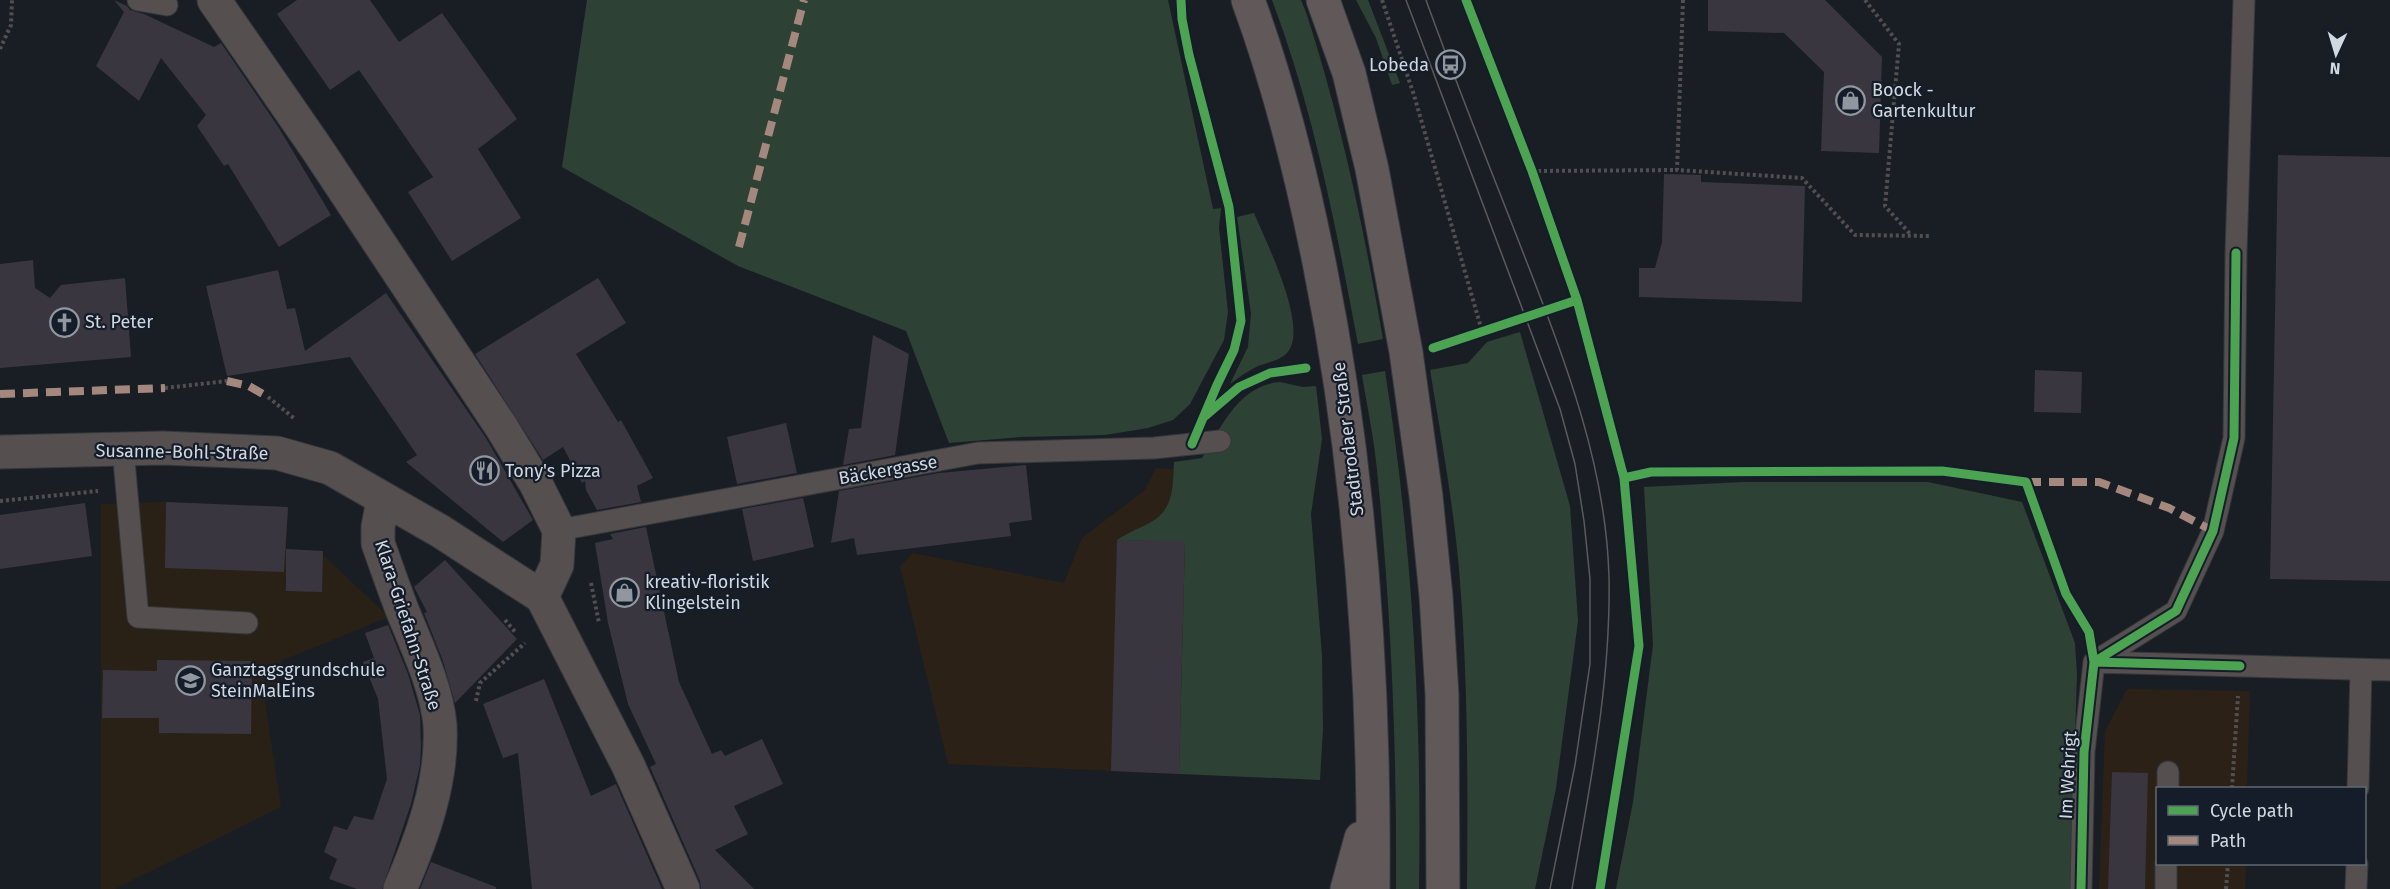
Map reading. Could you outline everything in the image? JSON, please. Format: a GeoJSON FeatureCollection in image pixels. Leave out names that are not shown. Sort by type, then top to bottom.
{"type":"FeatureCollection","features":[{"type":"Feature","properties":{"kind":"main road","name":"Stadtrodaer Straße"},"geometry":{"type":"LineString","coordinates":[[1248,0],[1266,50],[1304,189],[1339,363],[1352,457],[1367,630],[1374,787],[1373,889]]}},
{"type":"Feature","properties":{"kind":"main road"},"geometry":{"type":"LineString","coordinates":[[1323,0],[1349,73],[1372,169],[1406,352],[1421,462],[1436,596],[1442,696],[1443,889]]}},
{"type":"Feature","properties":{"kind":"main road"},"geometry":{"type":"LineString","coordinates":[[1347,889],[1374,787]]}},
{"type":"Feature","properties":{"kind":"street"},"geometry":{"type":"LineString","coordinates":[[214,0],[317,149],[502,428],[536,484],[559,530],[557,565],[542,597],[628,765],[683,889]]}},
{"type":"Feature","properties":{"kind":"street","name":"Susanne-Bohl-Straße"},"geometry":{"type":"LineString","coordinates":[[0,452],[203,448],[277,453],[330,468],[440,531],[542,597]]}},
{"type":"Feature","properties":{"kind":"street","name":"Klara-Griefahn-Straße"},"geometry":{"type":"LineString","coordinates":[[383,500],[378,527],[378,543],[427,671],[440,723],[439,765],[435,788],[423,829],[400,889]]}},
{"type":"Feature","properties":{"kind":"lane"},"geometry":{"type":"LineString","coordinates":[[138,0],[167,5]]}},
{"type":"Feature","properties":{"kind":"lane"},"geometry":{"type":"LineString","coordinates":[[2094,662],[2176,611],[2213,531],[2234,438],[2236,253],[2244,0]]}},
{"type":"Feature","properties":{"kind":"lane","name":"Bäckergasse"},"geometry":{"type":"LineString","coordinates":[[559,530],[978,453],[1121,450],[1220,441]]}},
{"type":"Feature","properties":{"kind":"lane"},"geometry":{"type":"LineString","coordinates":[[123,449],[138,617],[247,623]]}},
{"type":"Feature","properties":{"kind":"lane"},"geometry":{"type":"LineString","coordinates":[[2094,662],[2390,670]]}},
{"type":"Feature","properties":{"kind":"lane","name":"Im Wehrigt"},"geometry":{"type":"LineString","coordinates":[[2081,889],[2084,752],[2094,662]]}},
{"type":"Feature","properties":{"kind":"lane"},"geometry":{"type":"LineString","coordinates":[[2358,787],[2361,670]]}},
{"type":"Feature","properties":{"kind":"lane"},"geometry":{"type":"LineString","coordinates":[[2166,865],[2166,889]]}},
{"type":"Feature","properties":{"kind":"lane"},"geometry":{"type":"LineString","coordinates":[[2356,865],[2356,889]]}},
{"type":"Feature","properties":{"kind":"path"},"geometry":{"type":"LineString","coordinates":[[0,50],[11,25],[12,0]]}},
{"type":"Feature","properties":{"kind":"path"},"geometry":{"type":"LineString","coordinates":[[1382,0],[1414,95],[1482,332]]}},
{"type":"Feature","properties":{"kind":"path"},"geometry":{"type":"LineString","coordinates":[[1677,170],[1683,0]]}},
{"type":"Feature","properties":{"kind":"path"},"geometry":{"type":"LineString","coordinates":[[1864,0],[1899,44],[1885,206],[1911,236]]}},
{"type":"Feature","properties":{"kind":"path"},"geometry":{"type":"LineString","coordinates":[[1532,171],[1677,170],[1802,178],[1855,235],[1929,236]]}},
{"type":"Feature","properties":{"kind":"path"},"geometry":{"type":"LineString","coordinates":[[165,388],[227,381]]}},
{"type":"Feature","properties":{"kind":"path"},"geometry":{"type":"LineString","coordinates":[[268,397],[285,410]]}},
{"type":"Feature","properties":{"kind":"path"},"geometry":{"type":"LineString","coordinates":[[502,617],[517,634]]}},
{"type":"Feature","properties":{"kind":"path"},"geometry":{"type":"LineString","coordinates":[[473,711],[480,683],[525,642],[530,649]]}},
{"type":"Feature","properties":{"kind":"path"},"geometry":{"type":"LineString","coordinates":[[2232,787],[2240,666]]}},
{"type":"Feature","properties":{"kind":"path"},"geometry":{"type":"LineString","coordinates":[[2226,889],[2228,865]]}},
{"type":"Feature","properties":{"kind":"shaded area"},"geometry":{"type":"Polygon","coordinates":[[[1156,468],[1224,472],[1287,778],[948,764],[900,566],[913,553],[1064,583],[1082,538],[1145,490],[1156,468]]]}},
{"type":"Feature","properties":{"kind":"shaded area","name":"Ganztagsgrundschule SteinMalEins"},"geometry":{"type":"Polygon","coordinates":[[[166,502],[288,507],[286,549],[323,551],[323,555],[389,617],[281,661],[278,700],[265,700],[281,807],[115,889],[101,889],[101,504],[166,502]]]}},
{"type":"Feature","properties":{"kind":"shaded area"},"geometry":{"type":"Polygon","coordinates":[[[2127,689],[2250,691],[2247,787],[2156,787],[2156,865],[2246,865],[2245,889],[2099,889],[2105,731],[2127,689]]]}},
{"type":"Feature","properties":{"kind":"green space"},"geometry":{"type":"Polygon","coordinates":[[[587,0],[1168,0],[1213,209],[1221,208],[1219,228],[1228,312],[1224,340],[1190,404],[1173,420],[1148,428],[1105,435],[1020,437],[949,443],[906,331],[738,266],[562,167],[587,0]]]}},
{"type":"Feature","properties":{"kind":"green space"},"geometry":{"type":"Polygon","coordinates":[[[1272,0],[1301,0],[1307,15],[1331,95],[1351,176],[1383,339],[1358,344],[1312,127],[1272,0]]]}},
{"type":"Feature","properties":{"kind":"green space"},"geometry":{"type":"Polygon","coordinates":[[[1356,0],[1368,0],[1400,83],[1392,85],[1376,38],[1356,0]]]}},
{"type":"Feature","properties":{"kind":"green space"},"geometry":{"type":"Polygon","coordinates":[[[1254,213],[1290,305],[1293,341],[1284,356],[1254,368],[1230,384],[1248,347],[1251,313],[1237,217],[1254,213]]]}},
{"type":"Feature","properties":{"kind":"green space"},"geometry":{"type":"Polygon","coordinates":[[[1520,332],[1570,506],[1578,621],[1556,788],[1535,889],[1467,889],[1467,729],[1462,609],[1453,519],[1430,370],[1468,363],[1487,342],[1520,332]]]}},
{"type":"Feature","properties":{"kind":"green space"},"geometry":{"type":"Polygon","coordinates":[[[1385,371],[1402,500],[1413,629],[1419,759],[1419,889],[1396,889],[1394,732],[1386,574],[1376,458],[1362,375],[1385,371]]]}},
{"type":"Feature","properties":{"kind":"green space"},"geometry":{"type":"Polygon","coordinates":[[[1280,382],[1303,387],[1316,386],[1322,439],[1311,514],[1322,656],[1323,729],[1320,780],[1179,774],[1185,542],[1117,540],[1151,522],[1164,511],[1171,496],[1174,462],[1202,458],[1224,421],[1242,399],[1266,385],[1280,382]]]}},
{"type":"Feature","properties":{"kind":"green space"},"geometry":{"type":"Polygon","coordinates":[[[1743,482],[1928,482],[2022,502],[2075,643],[2077,674],[2070,889],[1616,889],[1633,802],[1653,645],[1644,487],[1743,482]]]}},
{"type":"Feature","properties":{"kind":"building"},"geometry":{"type":"Polygon","coordinates":[[[114,0],[127,6],[130,10],[144,14],[214,47],[221,43],[279,128],[331,215],[279,247],[228,164],[224,166],[197,126],[206,115],[161,58],[139,101],[96,66],[124,12],[114,0]]]}},
{"type":"Feature","properties":{"kind":"building"},"geometry":{"type":"Polygon","coordinates":[[[297,0],[370,0],[399,42],[442,13],[517,119],[478,149],[521,218],[452,261],[408,192],[433,177],[359,70],[330,90],[277,14],[297,0]]]}},
{"type":"Feature","properties":{"kind":"building"},"geometry":{"type":"Polygon","coordinates":[[[1708,0],[1825,0],[1882,57],[1879,153],[1821,151],[1824,72],[1784,33],[1708,31],[1708,0]]]}},
{"type":"Feature","properties":{"kind":"building"},"geometry":{"type":"Polygon","coordinates":[[[2278,155],[2390,157],[2390,581],[2270,579],[2278,155]]]}},
{"type":"Feature","properties":{"kind":"building"},"geometry":{"type":"Polygon","coordinates":[[[1664,174],[1701,175],[1701,182],[1805,186],[1802,302],[1639,297],[1639,268],[1655,268],[1662,242],[1664,174]]]}},
{"type":"Feature","properties":{"kind":"building","name":"St. Peter"},"geometry":{"type":"Polygon","coordinates":[[[33,260],[35,288],[50,298],[61,285],[125,278],[131,357],[0,368],[0,264],[33,260]]]}},
{"type":"Feature","properties":{"kind":"building"},"geometry":{"type":"Polygon","coordinates":[[[278,270],[287,309],[295,308],[305,351],[386,293],[486,438],[533,520],[503,542],[406,462],[417,455],[350,357],[227,376],[206,286],[278,270]]]}},
{"type":"Feature","properties":{"kind":"building"},"geometry":{"type":"Polygon","coordinates":[[[598,278],[626,323],[576,354],[618,422],[621,420],[653,478],[637,486],[641,502],[597,510],[586,490],[585,481],[582,483],[563,447],[543,460],[475,354],[598,278]]]}},
{"type":"Feature","properties":{"kind":"building"},"geometry":{"type":"Polygon","coordinates":[[[873,335],[909,354],[895,455],[843,465],[849,429],[861,428],[873,335]]]}},
{"type":"Feature","properties":{"kind":"building"},"geometry":{"type":"Polygon","coordinates":[[[2035,370],[2082,372],[2081,413],[2034,412],[2035,370]]]}},
{"type":"Feature","properties":{"kind":"building"},"geometry":{"type":"Polygon","coordinates":[[[786,423],[797,473],[737,484],[727,437],[786,423]]]}},
{"type":"Feature","properties":{"kind":"building"},"geometry":{"type":"Polygon","coordinates":[[[1026,465],[1032,520],[1009,523],[1011,536],[857,555],[854,538],[831,543],[839,491],[939,473],[1026,465]]]}},
{"type":"Feature","properties":{"kind":"building"},"geometry":{"type":"Polygon","coordinates":[[[803,498],[814,547],[753,561],[742,509],[803,498]]]}},
{"type":"Feature","properties":{"kind":"building"},"geometry":{"type":"Polygon","coordinates":[[[166,502],[288,507],[284,572],[165,568],[166,502]]]}},
{"type":"Feature","properties":{"kind":"building"},"geometry":{"type":"Polygon","coordinates":[[[85,503],[92,556],[0,569],[0,515],[85,503]]]}},
{"type":"Feature","properties":{"kind":"building"},"geometry":{"type":"Polygon","coordinates":[[[646,527],[679,682],[712,754],[721,750],[725,756],[762,739],[783,784],[734,806],[748,834],[715,850],[754,889],[701,889],[700,881],[650,767],[656,764],[628,704],[608,623],[595,543],[613,539],[610,534],[646,527]]]}},
{"type":"Feature","properties":{"kind":"building"},"geometry":{"type":"Polygon","coordinates":[[[1117,540],[1185,541],[1179,774],[1111,771],[1117,540]]]}},
{"type":"Feature","properties":{"kind":"building"},"geometry":{"type":"Polygon","coordinates":[[[286,549],[323,551],[322,592],[286,591],[286,549]]]}},
{"type":"Feature","properties":{"kind":"building"},"geometry":{"type":"Polygon","coordinates":[[[445,560],[517,639],[455,703],[443,661],[424,613],[427,612],[414,587],[445,560]]]}},
{"type":"Feature","properties":{"kind":"building"},"geometry":{"type":"Polygon","coordinates":[[[388,625],[408,674],[420,715],[420,765],[411,804],[382,889],[357,889],[329,879],[337,859],[324,852],[334,826],[347,830],[354,816],[373,820],[387,779],[378,699],[363,662],[374,658],[365,633],[388,625]]]}},
{"type":"Feature","properties":{"kind":"building"},"geometry":{"type":"Polygon","coordinates":[[[157,660],[252,661],[251,734],[159,733],[159,718],[102,718],[103,670],[157,671],[157,660]]]}},
{"type":"Feature","properties":{"kind":"building"},"geometry":{"type":"Polygon","coordinates":[[[544,679],[591,796],[616,784],[662,889],[532,889],[518,753],[503,758],[483,704],[544,679]]]}},
{"type":"Feature","properties":{"kind":"building"},"geometry":{"type":"Polygon","coordinates":[[[2112,772],[2148,773],[2145,889],[2108,889],[2112,772]]]}},
{"type":"Feature","properties":{"kind":"building"},"geometry":{"type":"Polygon","coordinates":[[[431,862],[496,887],[496,889],[420,889],[431,862]]]}},
{"type":"Feature","properties":{"kind":"tram line"},"geometry":{"type":"LineString","coordinates":[[1406,0],[1560,409],[1575,464],[1590,579],[1590,664],[1575,765],[1550,889]]}},
{"type":"Feature","properties":{"kind":"tram line"},"geometry":{"type":"LineString","coordinates":[[1426,0],[1568,372],[1600,494],[1609,577],[1607,655],[1598,733],[1572,889]]}},
{"type":"Feature","properties":{"kind":"marked path"},"geometry":{"type":"LineString","coordinates":[[739,247],[804,0]]}},
{"type":"Feature","properties":{"kind":"marked path"},"geometry":{"type":"LineString","coordinates":[[227,381],[249,386],[268,397]]}},
{"type":"Feature","properties":{"kind":"marked path"},"geometry":{"type":"LineString","coordinates":[[0,394],[165,388]]}},
{"type":"Feature","properties":{"kind":"marked path"},"geometry":{"type":"LineString","coordinates":[[2026,482],[2099,482],[2169,508],[2213,531]]}},
{"type":"Feature","properties":{"kind":"cycle path"},"geometry":{"type":"LineString","coordinates":[[1181,0],[1189,55],[1229,207],[1241,321],[1234,350],[1192,444]]}},
{"type":"Feature","properties":{"kind":"cycle path"},"geometry":{"type":"LineString","coordinates":[[1466,0],[1532,171],[1577,300],[1624,478],[1639,646],[1600,889]]}},
{"type":"Feature","properties":{"kind":"cycle path"},"geometry":{"type":"LineString","coordinates":[[2094,662],[2176,611],[2213,531],[2234,438],[2236,253]]}},
{"type":"Feature","properties":{"kind":"cycle path"},"geometry":{"type":"LineString","coordinates":[[1433,348],[1577,300]]}},
{"type":"Feature","properties":{"kind":"cycle path"},"geometry":{"type":"LineString","coordinates":[[1205,416],[1239,387],[1270,373],[1306,368]]}},
{"type":"Feature","properties":{"kind":"cycle path"},"geometry":{"type":"LineString","coordinates":[[1624,478],[1651,472],[1942,471],[2026,482],[2066,594],[2089,632],[2094,662],[2084,752],[2081,889]]}},
{"type":"Feature","properties":{"kind":"cycle path"},"geometry":{"type":"LineString","coordinates":[[2094,662],[2240,666]]}},
{"type":"Feature","properties":{"kind":"place","name":"Lobeda"},"geometry":{"type":"Point","coordinates":[1450,65]}},
{"type":"Feature","properties":{"kind":"place","name":"Boock - Gartenkultur"},"geometry":{"type":"Point","coordinates":[1851,100]}},
{"type":"Feature","properties":{"kind":"place","name":"St. Peter"},"geometry":{"type":"Point","coordinates":[64,322]}},
{"type":"Feature","properties":{"kind":"place","name":"Tony's Pizza"},"geometry":{"type":"Point","coordinates":[484,471]}},
{"type":"Feature","properties":{"kind":"place","name":"kreativ-floristik Klingelstein"},"geometry":{"type":"Point","coordinates":[624,592]}},
{"type":"Feature","properties":{"kind":"place","name":"Ganztagsgrundschule SteinMalEins"},"geometry":{"type":"Point","coordinates":[190,680]}}]}
